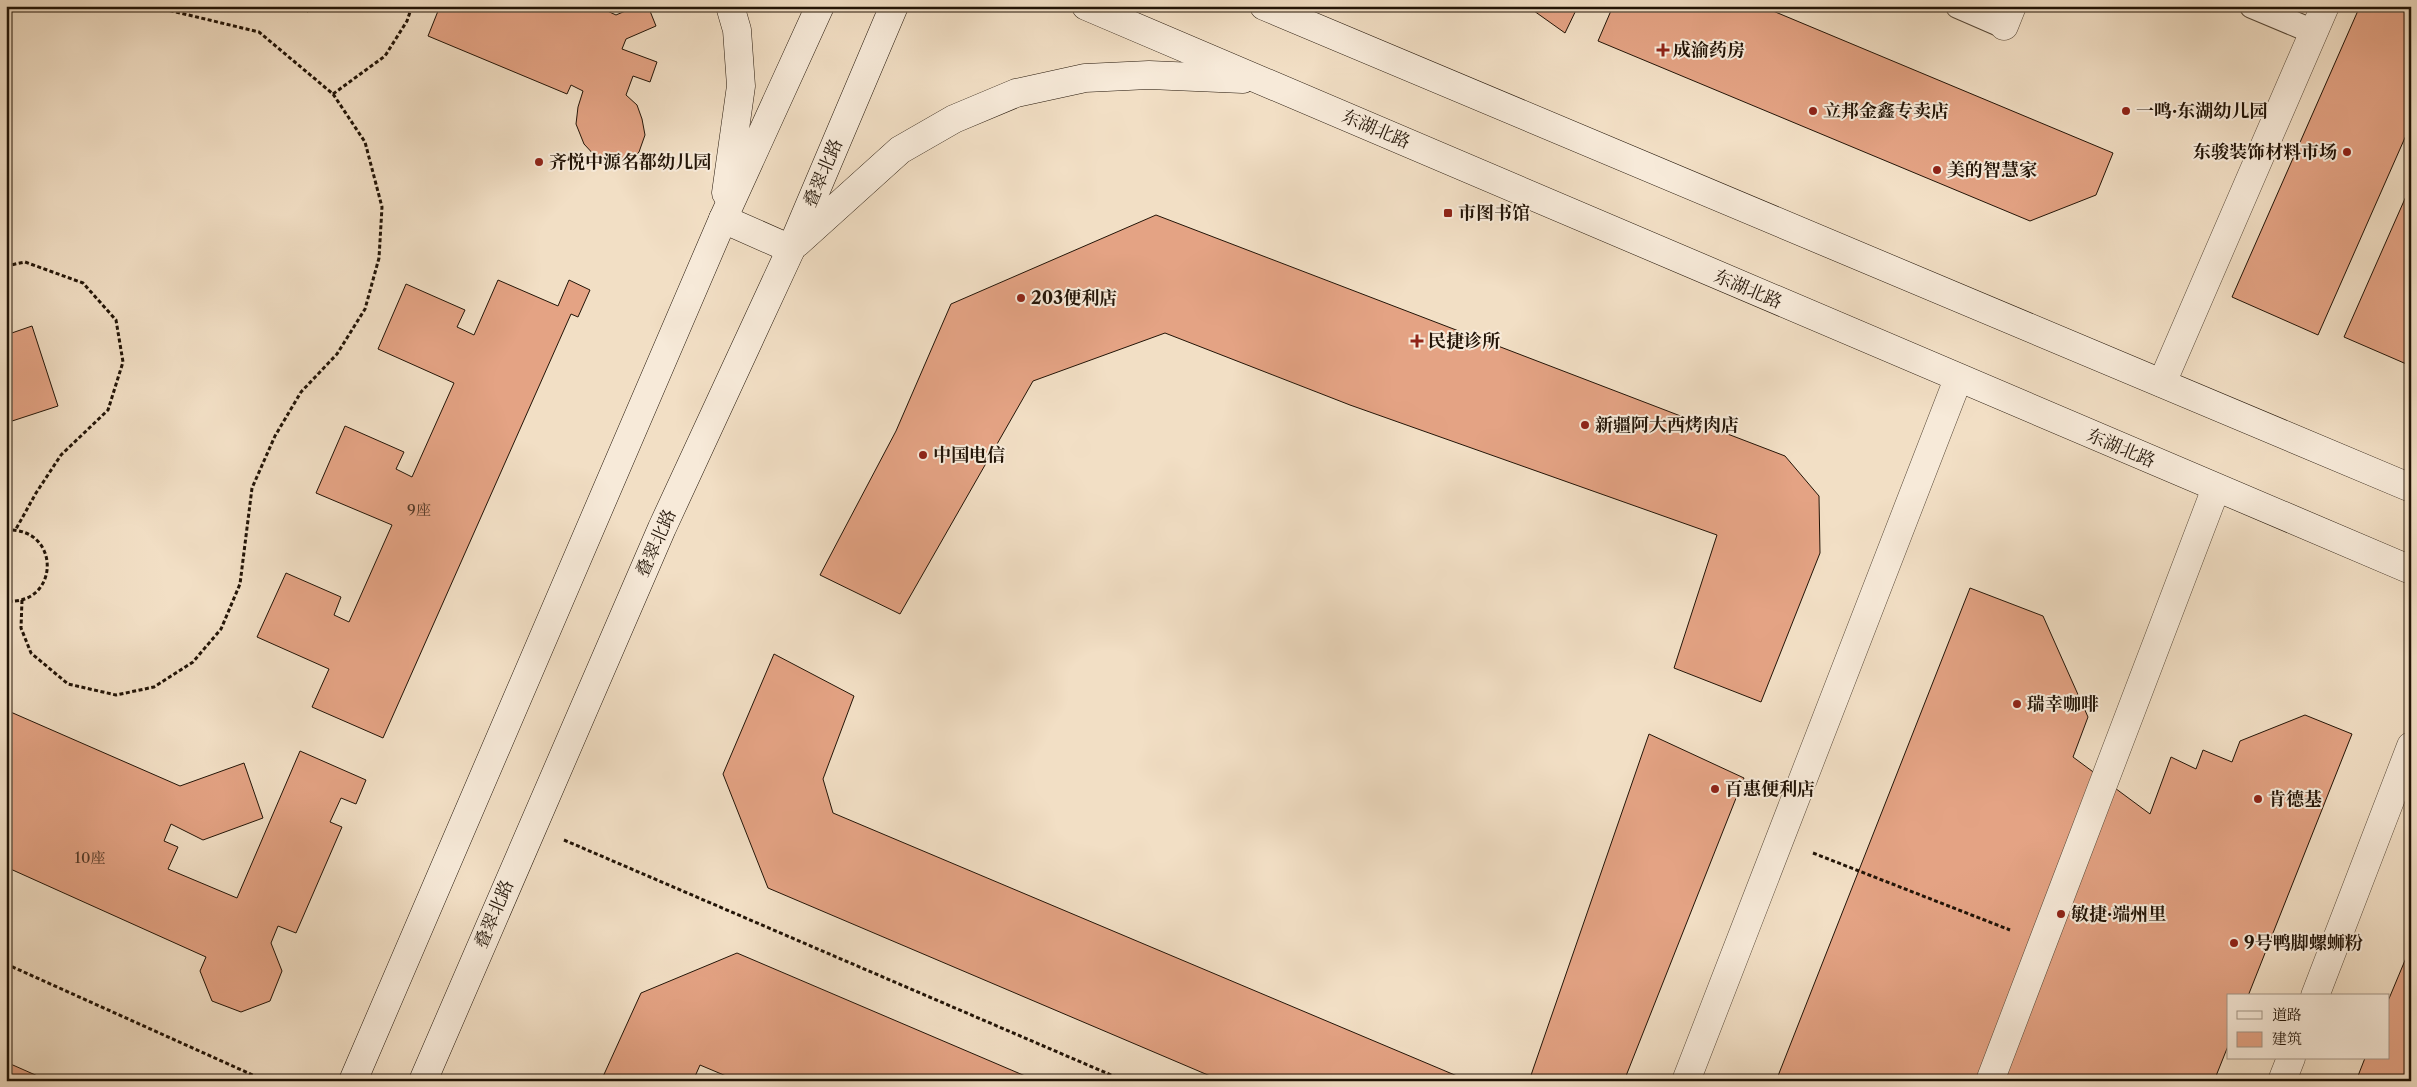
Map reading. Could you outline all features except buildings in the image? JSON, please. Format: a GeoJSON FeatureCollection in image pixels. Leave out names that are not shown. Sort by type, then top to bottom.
{"type":"FeatureCollection","features":[{"type":"Feature","properties":{"kind":"main road"},"geometry":{"type":"LineString","coordinates":[[723,219],[741,86],[737,30],[730,6]]}},
{"type":"Feature","properties":{"kind":"main road"},"geometry":{"type":"LineString","coordinates":[[353,1081],[723,219],[820,6]]}},
{"type":"Feature","properties":{"kind":"main road","name":"叠翠北路"},"geometry":{"type":"LineString","coordinates":[[423,1081],[531,826],[662,528],[791,249],[894,6]]}},
{"type":"Feature","properties":{"kind":"main road","name":"东湖北路"},"geometry":{"type":"LineString","coordinates":[[1086,6],[1261,79],[1958,379],[2411,570]]}},
{"type":"Feature","properties":{"kind":"main road"},"geometry":{"type":"LineString","coordinates":[[1264,6],[2411,488]]}},
{"type":"Feature","properties":{"kind":"main road"},"geometry":{"type":"LineString","coordinates":[[2162,383],[2325,6]]}},
{"type":"Feature","properties":{"kind":"main road"},"geometry":{"type":"LineString","coordinates":[[723,219],[791,249],[900,150],[954,119],[1016,93],[1085,78],[1149,75],[1261,79]]}},
{"type":"Feature","properties":{"kind":"main road"},"geometry":{"type":"LineString","coordinates":[[1686,1081],[1958,379]]}},
{"type":"Feature","properties":{"kind":"main road"},"geometry":{"type":"LineString","coordinates":[[1990,1081],[2216,488]]}},
{"type":"Feature","properties":{"kind":"main road"},"geometry":{"type":"LineString","coordinates":[[2316,994],[2411,746]]}},
{"type":"Feature","properties":{"kind":"main road"},"geometry":{"type":"LineString","coordinates":[[2282,1081],[2290,1060]]}},
{"type":"Feature","properties":{"kind":"lane"},"geometry":{"type":"LineString","coordinates":[[1958,6],[2008,16]]}},
{"type":"Feature","properties":{"kind":"lane"},"geometry":{"type":"LineString","coordinates":[[2252,6],[2314,32]]}},
{"type":"Feature","properties":{"kind":"path"},"geometry":{"type":"LineString","coordinates":[[22,600],[21,628],[31,654],[68,684],[116,695],[154,687],[193,662],[221,629],[240,584],[252,488],[275,436],[301,392],[337,354],[365,309],[379,258],[382,207],[372,170],[364,142],[333,94],[259,32],[151,6]]}},
{"type":"Feature","properties":{"kind":"path"},"geometry":{"type":"LineString","coordinates":[[333,94],[385,56],[406,21],[412,6]]}},
{"type":"Feature","properties":{"kind":"path"},"geometry":{"type":"LineString","coordinates":[[6,266],[25,262],[84,283],[116,320],[123,362],[108,410],[61,456],[36,493],[16,529]]}},
{"type":"Feature","properties":{"kind":"path"},"geometry":{"type":"LineString","coordinates":[[6,530],[16,529],[30,534],[40,543],[47,555],[48,570],[44,583],[35,594],[22,600],[6,601]]}},
{"type":"Feature","properties":{"kind":"path"},"geometry":{"type":"LineString","coordinates":[[531,826],[1125,1081]]}},
{"type":"Feature","properties":{"kind":"path"},"geometry":{"type":"LineString","coordinates":[[1780,840],[2043,943]]}},
{"type":"Feature","properties":{"kind":"path"},"geometry":{"type":"LineString","coordinates":[[6,964],[266,1081]]}},
{"type":"Feature","properties":{"kind":"place","name":"成渝药房"},"geometry":{"type":"Point","coordinates":[1663,50]}},
{"type":"Feature","properties":{"kind":"place","name":"立邦金鑫专卖店"},"geometry":{"type":"Point","coordinates":[1813,111]}},
{"type":"Feature","properties":{"kind":"place","name":"一鸣·东湖幼儿园"},"geometry":{"type":"Point","coordinates":[2126,111]}},
{"type":"Feature","properties":{"kind":"place","name":"东骏装饰材料市场"},"geometry":{"type":"Point","coordinates":[2347,152]}},
{"type":"Feature","properties":{"kind":"place","name":"齐悦中源名都幼儿园"},"geometry":{"type":"Point","coordinates":[539,162]}},
{"type":"Feature","properties":{"kind":"place","name":"美的智慧家"},"geometry":{"type":"Point","coordinates":[1937,170]}},
{"type":"Feature","properties":{"kind":"place","name":"市图书馆"},"geometry":{"type":"Point","coordinates":[1448,213]}},
{"type":"Feature","properties":{"kind":"place","name":"203便利店"},"geometry":{"type":"Point","coordinates":[1021,298]}},
{"type":"Feature","properties":{"kind":"place","name":"民捷诊所"},"geometry":{"type":"Point","coordinates":[1417,341]}},
{"type":"Feature","properties":{"kind":"place","name":"新疆阿大西烤肉店"},"geometry":{"type":"Point","coordinates":[1585,425]}},
{"type":"Feature","properties":{"kind":"place","name":"中国电信"},"geometry":{"type":"Point","coordinates":[923,455]}},
{"type":"Feature","properties":{"kind":"place","name":"瑞幸咖啡"},"geometry":{"type":"Point","coordinates":[2017,704]}},
{"type":"Feature","properties":{"kind":"place","name":"百惠便利店"},"geometry":{"type":"Point","coordinates":[1715,789]}},
{"type":"Feature","properties":{"kind":"place","name":"肯德基"},"geometry":{"type":"Point","coordinates":[2258,799]}},
{"type":"Feature","properties":{"kind":"place","name":"敏捷·端州里"},"geometry":{"type":"Point","coordinates":[2061,914]}},
{"type":"Feature","properties":{"kind":"place","name":"9号鸭脚螺蛳粉"},"geometry":{"type":"Point","coordinates":[2234,943]}}]}
